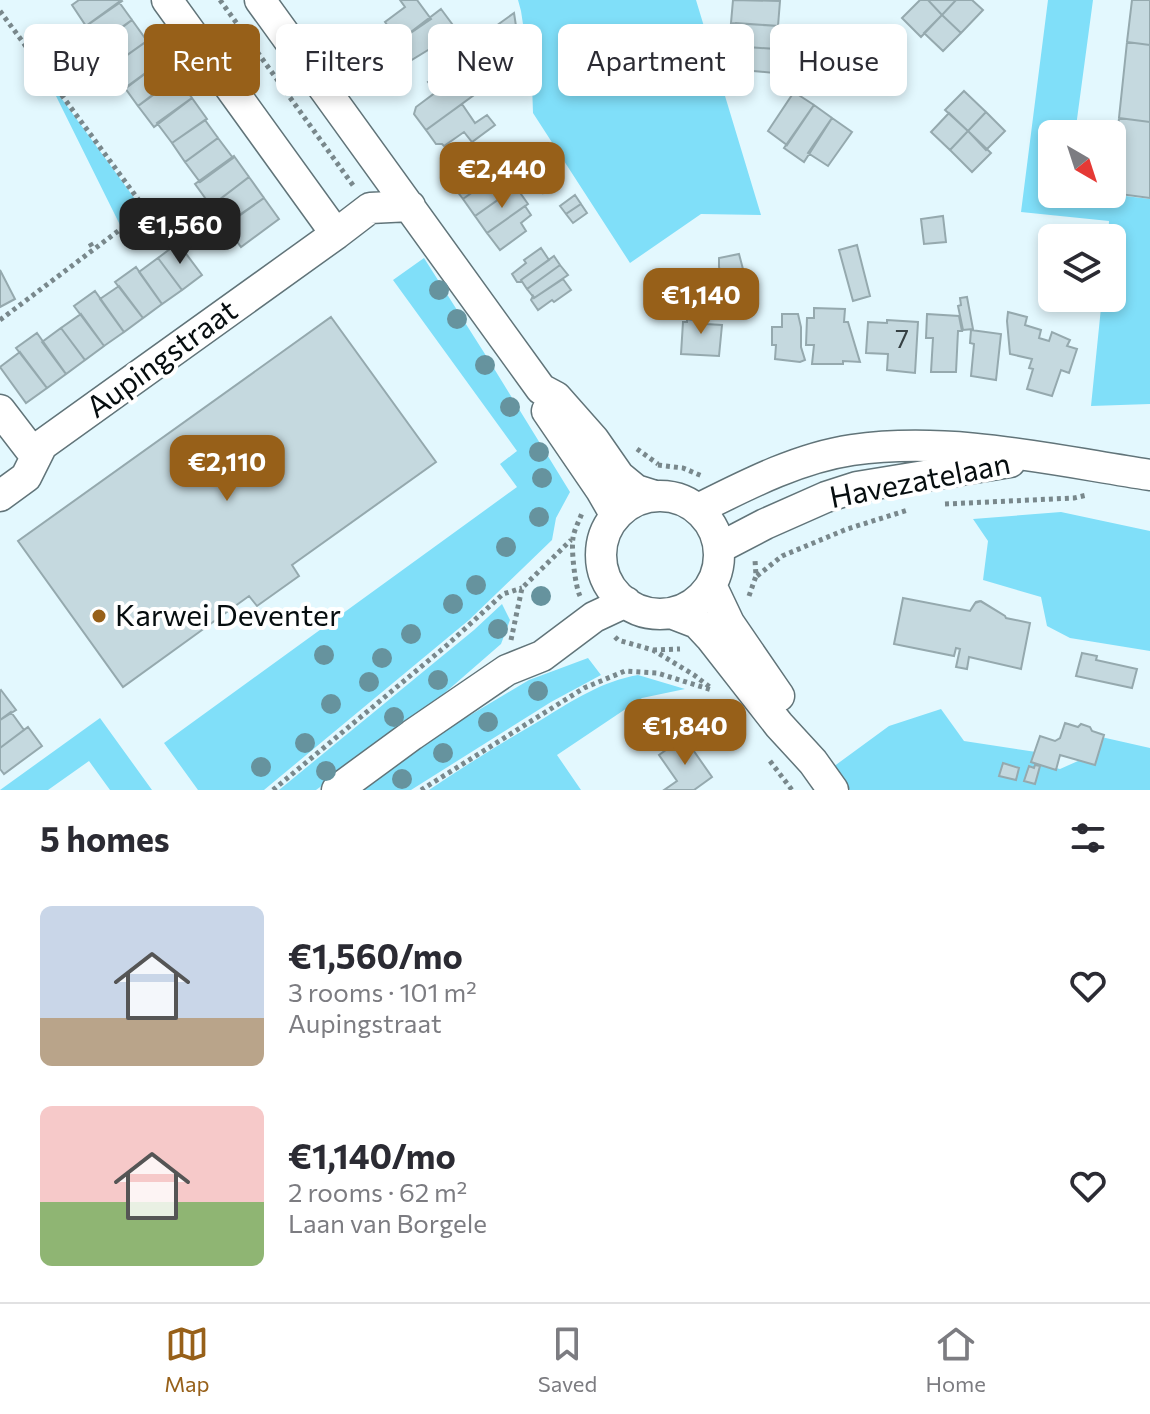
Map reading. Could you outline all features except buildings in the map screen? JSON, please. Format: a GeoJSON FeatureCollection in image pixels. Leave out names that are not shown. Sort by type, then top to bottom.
{"type":"FeatureCollection","features":[{"type":"Feature","properties":{"kind":"street"},"geometry":{"type":"LineString","coordinates":[[167,0],[336,234]]}},
{"type":"Feature","properties":{"kind":"street"},"geometry":{"type":"LineString","coordinates":[[260,0],[541,389],[556,397],[619,476],[636,490],[685,501],[708,520],[719,548],[716,574],[711,585],[694,604],[671,613]]}},
{"type":"Feature","properties":{"kind":"street","name":"Aupingstraat"},"geometry":{"type":"LineString","coordinates":[[0,496],[26,477],[42,445],[370,208],[410,206]]}},
{"type":"Feature","properties":{"kind":"street"},"geometry":{"type":"LineString","coordinates":[[541,389],[543,406],[616,516]]}},
{"type":"Feature","properties":{"kind":"street"},"geometry":{"type":"LineString","coordinates":[[0,410],[36,457]]}},
{"type":"Feature","properties":{"kind":"street","name":"Havezatelaan"},"geometry":{"type":"LineString","coordinates":[[698,509],[796,465],[852,450],[957,446],[1150,475]]}},
{"type":"Feature","properties":{"kind":"street","name":"Havezatelaan"},"geometry":{"type":"LineString","coordinates":[[719,548],[826,497],[857,487],[1035,458]]}},
{"type":"Feature","properties":{"kind":"street"},"geometry":{"type":"LineString","coordinates":[[655,496],[627,507],[608,528],[601,556],[608,583],[626,602],[647,612],[671,613],[697,623],[833,790]]}},
{"type":"Feature","properties":{"kind":"street"},"geometry":{"type":"LineString","coordinates":[[588,608],[603,570]]}},
{"type":"Feature","properties":{"kind":"street"},"geometry":{"type":"LineString","coordinates":[[711,585],[729,623],[792,715],[813,762]]}},
{"type":"Feature","properties":{"kind":"street"},"geometry":{"type":"LineString","coordinates":[[337,790],[500,676],[523,646],[588,608],[626,602]]}},
{"type":"Feature","properties":{"kind":"path"},"geometry":{"type":"LineString","coordinates":[[0,11],[146,210]]}},
{"type":"Feature","properties":{"kind":"path"},"geometry":{"type":"LineString","coordinates":[[0,320],[154,204],[173,229]]}},
{"type":"Feature","properties":{"kind":"path"},"geometry":{"type":"LineString","coordinates":[[90,243],[94,250]]}},
{"type":"Feature","properties":{"kind":"path","name":"Havezatelaan"},"geometry":{"type":"LineString","coordinates":[[939,505],[1074,498],[1089,494]]}},
{"type":"Feature","properties":{"kind":"path","name":"Havezatelaan"},"geometry":{"type":"LineString","coordinates":[[756,576],[782,556],[847,529],[911,509]]}},
{"type":"Feature","properties":{"kind":"path"},"geometry":{"type":"LineString","coordinates":[[273,790],[446,646],[503,594],[522,588],[572,539],[583,510]]}},
{"type":"Feature","properties":{"kind":"path"},"geometry":{"type":"LineString","coordinates":[[421,790],[584,688],[625,671],[657,673],[716,691],[653,650],[618,640],[588,608],[577,591],[572,539]]}},
{"type":"Feature","properties":{"kind":"path"},"geometry":{"type":"LineString","coordinates":[[500,676],[522,588]]}},
{"type":"Feature","properties":{"kind":"path"},"geometry":{"type":"LineString","coordinates":[[653,650],[691,647]]}},
{"type":"Feature","properties":{"kind":"shaded area"},"geometry":{"type":"Polygon","coordinates":[[[518,0],[696,0],[703,24],[558,24],[558,96],[725,96],[761,215],[701,214],[630,263],[533,113],[532,96],[542,96],[542,24],[523,24],[518,0]]]}},
{"type":"Feature","properties":{"kind":"shaded area"},"geometry":{"type":"Polygon","coordinates":[[[1048,0],[1093,0],[1077,120],[1038,120],[1038,208],[1126,208],[1126,196],[1150,199],[1150,404],[1091,406],[1101,312],[1126,312],[1126,224],[1021,212],[1048,0]]]}},
{"type":"Feature","properties":{"kind":"shaded area"},"geometry":{"type":"Polygon","coordinates":[[[56,96],[60,96],[143,210],[121,227],[56,96]]]}},
{"type":"Feature","properties":{"kind":"shaded area"},"geometry":{"type":"Polygon","coordinates":[[[424,258],[570,492],[556,518],[552,540],[469,620],[264,790],[198,790],[164,743],[517,487],[500,464],[517,451],[393,280],[424,258]]]}},
{"type":"Feature","properties":{"kind":"shaded area"},"geometry":{"type":"Polygon","coordinates":[[[1061,512],[1150,531],[1150,651],[1070,638],[1047,626],[1041,597],[983,580],[988,541],[973,519],[1061,512]]]}},
{"type":"Feature","properties":{"kind":"shaded area"},"geometry":{"type":"Polygon","coordinates":[[[502,604],[510,620],[501,644],[424,711],[316,790],[279,790],[474,630],[502,604]]]}},
{"type":"Feature","properties":{"kind":"shaded area"},"geometry":{"type":"Polygon","coordinates":[[[588,658],[601,675],[551,702],[411,790],[361,790],[437,735],[529,680],[588,658]]]}},
{"type":"Feature","properties":{"kind":"shaded area"},"geometry":{"type":"Polygon","coordinates":[[[638,675],[685,689],[642,698],[557,755],[581,790],[429,790],[576,699],[612,682],[638,675]]]}},
{"type":"Feature","properties":{"kind":"shaded area"},"geometry":{"type":"Polygon","coordinates":[[[941,709],[964,741],[1043,753],[1043,765],[1060,769],[1078,761],[1088,734],[1150,748],[1150,790],[850,790],[833,767],[889,726],[941,709]]]}},
{"type":"Feature","properties":{"kind":"shaded area"},"geometry":{"type":"Polygon","coordinates":[[[100,718],[152,790],[110,790],[89,761],[48,790],[0,790],[100,718]]]}},
{"type":"Feature","properties":{"kind":"place","name":"Karwei Deventer"},"geometry":{"type":"Point","coordinates":[99,616]}}]}
